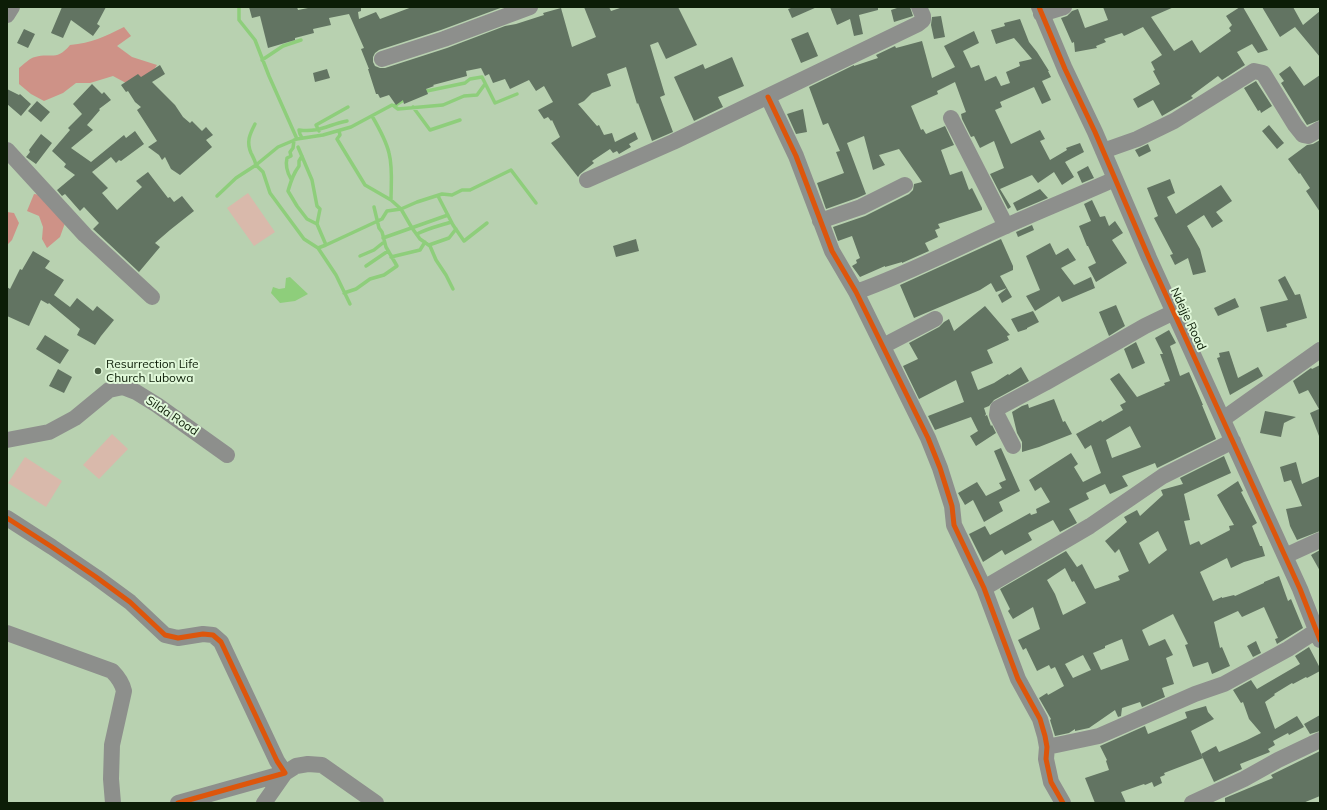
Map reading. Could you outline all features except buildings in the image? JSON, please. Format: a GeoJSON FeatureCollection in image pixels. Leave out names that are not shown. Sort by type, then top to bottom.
{"type":"FeatureCollection","features":[{"type":"Feature","properties":{"kind":"street"},"geometry":{"type":"LineString","coordinates":[[7,15],[12,7]]}},
{"type":"Feature","properties":{"kind":"street"},"geometry":{"type":"LineString","coordinates":[[382,59],[444,39],[530,7]]}},
{"type":"Feature","properties":{"kind":"street"},"geometry":{"type":"LineString","coordinates":[[587,180],[673,142],[918,24],[923,20],[919,7]]}},
{"type":"Feature","properties":{"kind":"street"},"geometry":{"type":"LineString","coordinates":[[1040,10],[1064,7]]}},
{"type":"Feature","properties":{"kind":"street","name":"Ndejje Road"},"geometry":{"type":"LineString","coordinates":[[1040,10],[1064,69],[1103,151],[1174,312],[1300,589],[1318,635]]}},
{"type":"Feature","properties":{"kind":"street"},"geometry":{"type":"LineString","coordinates":[[1103,151],[1137,139],[1174,121],[1254,71],[1263,73],[1295,125],[1303,135],[1308,136],[1320,129]]}},
{"type":"Feature","properties":{"kind":"street"},"geometry":{"type":"LineString","coordinates":[[768,97],[796,156],[832,251],[856,292],[928,438],[940,468],[952,506],[954,525],[984,588],[1018,679],[1040,718],[1047,747],[1046,759],[1051,782],[1063,803]]}},
{"type":"Feature","properties":{"kind":"street"},"geometry":{"type":"LineString","coordinates":[[951,118],[1006,226]]}},
{"type":"Feature","properties":{"kind":"street"},"geometry":{"type":"LineString","coordinates":[[7,150],[85,235],[152,297]]}},
{"type":"Feature","properties":{"kind":"street"},"geometry":{"type":"LineString","coordinates":[[856,292],[914,269],[1006,226],[1115,179]]}},
{"type":"Feature","properties":{"kind":"street"},"geometry":{"type":"LineString","coordinates":[[820,221],[861,207],[905,185]]}},
{"type":"Feature","properties":{"kind":"street"},"geometry":{"type":"LineString","coordinates":[[1013,446],[997,415],[998,408],[1145,326],[1174,312]]}},
{"type":"Feature","properties":{"kind":"street"},"geometry":{"type":"LineString","coordinates":[[883,346],[935,318]]}},
{"type":"Feature","properties":{"kind":"street"},"geometry":{"type":"LineString","coordinates":[[1223,419],[1320,350]]}},
{"type":"Feature","properties":{"kind":"street","name":"Silda Road"},"geometry":{"type":"LineString","coordinates":[[7,440],[48,432],[75,418],[109,390],[123,387],[136,392],[156,404],[227,455]]}},
{"type":"Feature","properties":{"kind":"street"},"geometry":{"type":"LineString","coordinates":[[984,588],[1090,526],[1163,476],[1233,441]]}},
{"type":"Feature","properties":{"kind":"street"},"geometry":{"type":"LineString","coordinates":[[7,518],[52,546],[130,602],[166,636],[178,638],[203,634],[213,635],[221,642],[277,761],[285,772]]}},
{"type":"Feature","properties":{"kind":"street"},"geometry":{"type":"LineString","coordinates":[[1284,556],[1320,540]]}},
{"type":"Feature","properties":{"kind":"street"},"geometry":{"type":"LineString","coordinates":[[7,632],[112,671],[118,676],[124,691],[112,745],[111,779],[113,803]]}},
{"type":"Feature","properties":{"kind":"street"},"geometry":{"type":"LineString","coordinates":[[1047,747],[1099,736],[1194,694],[1224,684],[1288,649],[1318,635]]}},
{"type":"Feature","properties":{"kind":"street"},"geometry":{"type":"LineString","coordinates":[[1192,803],[1244,779],[1278,760],[1320,740]]}},
{"type":"Feature","properties":{"kind":"street"},"geometry":{"type":"LineString","coordinates":[[178,803],[285,772],[296,766],[308,764],[322,765],[376,803]]}},
{"type":"Feature","properties":{"kind":"street"},"geometry":{"type":"LineString","coordinates":[[264,803],[285,772]]}},
{"type":"Feature","properties":{"kind":"shaded area"},"geometry":{"type":"Polygon","coordinates":[[[124,27],[131,36],[117,46],[132,57],[157,65],[149,77],[126,83],[113,76],[90,83],[76,83],[63,93],[44,101],[31,94],[19,84],[19,68],[27,61],[35,57],[57,55],[70,45],[98,39],[124,27]]]}},
{"type":"Feature","properties":{"kind":"shaded area"},"geometry":{"type":"Polygon","coordinates":[[[248,193],[275,232],[254,246],[227,208],[248,193]]]}},
{"type":"Feature","properties":{"kind":"shaded area"},"geometry":{"type":"Polygon","coordinates":[[[34,194],[41,195],[65,223],[60,237],[47,248],[42,239],[43,227],[39,216],[27,211],[34,194]]]}},
{"type":"Feature","properties":{"kind":"shaded area"},"geometry":{"type":"Polygon","coordinates":[[[7,212],[14,213],[19,223],[12,240],[7,245],[7,212]]]}},
{"type":"Feature","properties":{"kind":"shaded area"},"geometry":{"type":"Polygon","coordinates":[[[290,277],[308,294],[295,301],[280,303],[271,293],[273,287],[279,289],[285,288],[286,278],[290,277]]]}},
{"type":"Feature","properties":{"kind":"shaded area"},"geometry":{"type":"Polygon","coordinates":[[[112,434],[128,449],[99,479],[83,465],[112,434]]]}},
{"type":"Feature","properties":{"kind":"shaded area"},"geometry":{"type":"Polygon","coordinates":[[[25,457],[62,481],[46,507],[8,483],[25,457]]]}},
{"type":"Feature","properties":{"kind":"waterway"},"geometry":{"type":"LineString","coordinates":[[239,7],[239,20],[255,40],[297,139],[278,147],[256,165],[263,172],[270,193],[304,239],[318,248],[336,275],[350,304]]}},
{"type":"Feature","properties":{"kind":"waterway"},"geometry":{"type":"LineString","coordinates":[[262,60],[283,46],[301,40]]}},
{"type":"Feature","properties":{"kind":"waterway"},"geometry":{"type":"LineString","coordinates":[[422,92],[465,83],[470,79],[482,77],[495,103],[517,94]]}},
{"type":"Feature","properties":{"kind":"waterway"},"geometry":{"type":"LineString","coordinates":[[394,106],[398,109],[443,105],[464,96],[477,95],[485,84]]}},
{"type":"Feature","properties":{"kind":"waterway"},"geometry":{"type":"LineString","coordinates":[[297,139],[323,135],[351,127],[407,98]]}},
{"type":"Feature","properties":{"kind":"waterway"},"geometry":{"type":"LineString","coordinates":[[319,131],[316,125],[348,107]]}},
{"type":"Feature","properties":{"kind":"waterway"},"geometry":{"type":"LineString","coordinates":[[413,107],[430,130],[460,120]]}},
{"type":"Feature","properties":{"kind":"waterway"},"geometry":{"type":"LineString","coordinates":[[372,116],[388,148],[391,171],[391,200]]}},
{"type":"Feature","properties":{"kind":"waterway"},"geometry":{"type":"LineString","coordinates":[[302,138],[299,130],[306,131],[319,129],[347,121]]}},
{"type":"Feature","properties":{"kind":"waterway"},"geometry":{"type":"LineString","coordinates":[[217,196],[236,178],[256,165],[249,145],[250,134],[255,124]]}},
{"type":"Feature","properties":{"kind":"waterway"},"geometry":{"type":"LineString","coordinates":[[339,131],[340,135],[337,139],[365,185],[391,200],[401,209],[420,239],[430,246],[436,260],[453,289]]}},
{"type":"Feature","properties":{"kind":"waterway"},"geometry":{"type":"LineString","coordinates":[[291,179],[287,171],[286,164],[287,158],[291,156],[290,152],[293,148],[294,140]]}},
{"type":"Feature","properties":{"kind":"waterway"},"geometry":{"type":"LineString","coordinates":[[298,147],[312,180],[317,206],[320,209],[317,224],[326,245],[318,248]]}},
{"type":"Feature","properties":{"kind":"waterway"},"geometry":{"type":"LineString","coordinates":[[302,156],[288,191],[307,219],[317,224]]}},
{"type":"Feature","properties":{"kind":"waterway"},"geometry":{"type":"LineString","coordinates":[[326,245],[382,219],[387,211],[401,209],[442,194],[452,195],[462,190],[470,190],[511,170],[536,203]]}},
{"type":"Feature","properties":{"kind":"waterway"},"geometry":{"type":"LineString","coordinates":[[438,196],[453,225],[464,241],[487,223]]}},
{"type":"Feature","properties":{"kind":"waterway"},"geometry":{"type":"LineString","coordinates":[[344,293],[356,289],[370,279],[384,275],[397,266],[386,247],[382,232],[379,228],[374,207]]}},
{"type":"Feature","properties":{"kind":"waterway"},"geometry":{"type":"LineString","coordinates":[[383,238],[448,215]]}},
{"type":"Feature","properties":{"kind":"waterway"},"geometry":{"type":"LineString","coordinates":[[417,234],[451,222]]}},
{"type":"Feature","properties":{"kind":"waterway"},"geometry":{"type":"LineString","coordinates":[[429,245],[449,238],[456,229]]}},
{"type":"Feature","properties":{"kind":"waterway"},"geometry":{"type":"LineString","coordinates":[[360,256],[374,250],[384,242]]}},
{"type":"Feature","properties":{"kind":"waterway"},"geometry":{"type":"LineString","coordinates":[[391,257],[420,250],[425,242]]}},
{"type":"Feature","properties":{"kind":"waterway"},"geometry":{"type":"LineString","coordinates":[[366,266],[388,251]]}},
{"type":"Feature","properties":{"kind":"cycle path"},"geometry":{"type":"LineString","coordinates":[[1039,7],[1149,258],[1300,589],[1320,640]]}},
{"type":"Feature","properties":{"kind":"cycle path"},"geometry":{"type":"LineString","coordinates":[[768,97],[796,156],[832,251],[856,292],[928,438],[940,468],[952,506],[954,525],[984,588],[1018,679],[1040,719],[1047,747],[1046,759],[1051,782],[1063,803]]}},
{"type":"Feature","properties":{"kind":"cycle path"},"geometry":{"type":"LineString","coordinates":[[7,518],[96,577],[130,602],[165,635],[178,638],[203,634],[213,635],[221,642],[277,761],[285,773],[178,803]]}},
{"type":"Feature","properties":{"kind":"place","name":"Resurrection Life Church Lubowa"},"geometry":{"type":"Point","coordinates":[98,371]}}]}
